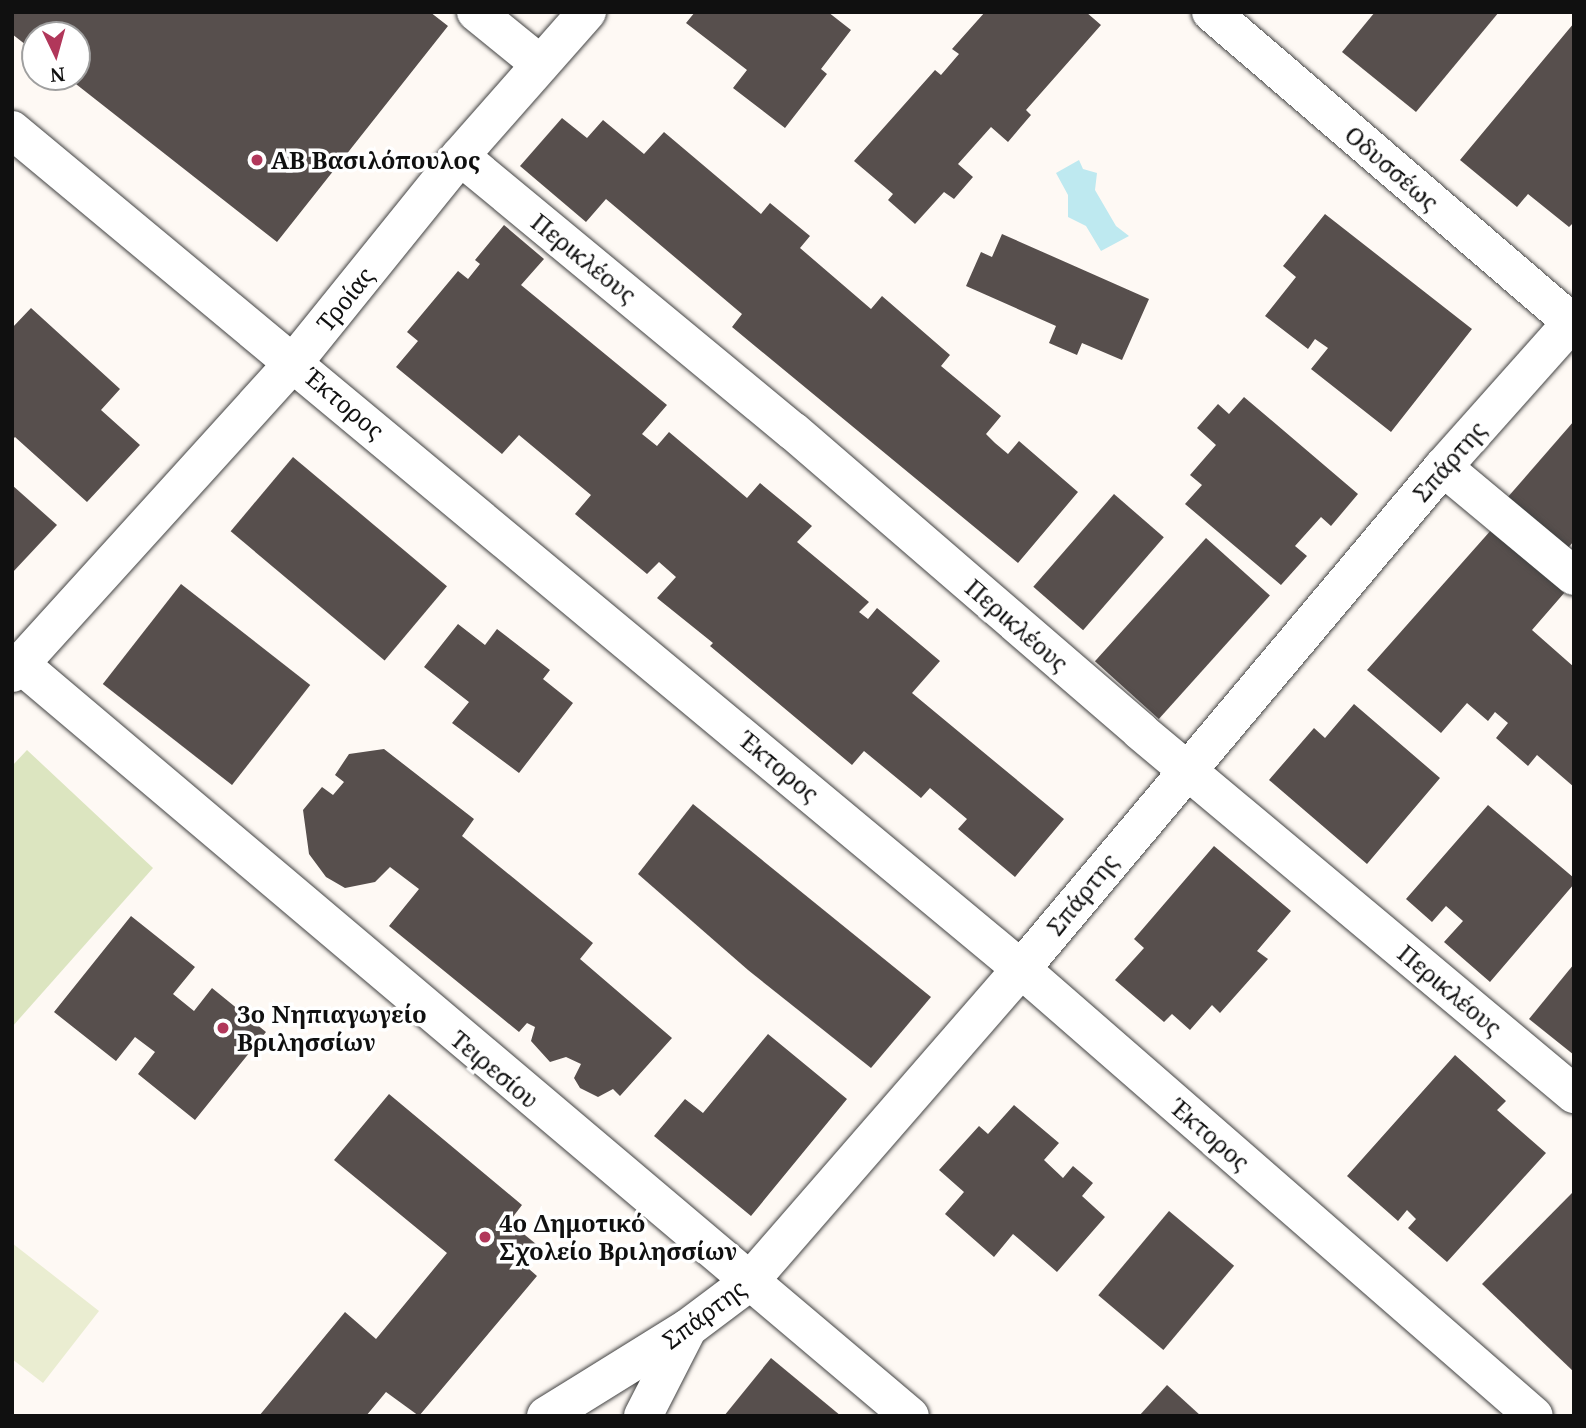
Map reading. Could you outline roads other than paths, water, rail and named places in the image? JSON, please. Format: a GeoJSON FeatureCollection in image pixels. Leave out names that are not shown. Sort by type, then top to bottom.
{"type":"FeatureCollection","features":[{"type":"Feature","properties":{"kind":"street"},"geometry":{"type":"LineString","coordinates":[[476,12],[540,64]]}},
{"type":"Feature","properties":{"kind":"street","name":"Τροίας"},"geometry":{"type":"LineString","coordinates":[[16,668],[294,362],[460,156],[587,12]]}},
{"type":"Feature","properties":{"kind":"street","name":"Οδυσσέως"},"geometry":{"type":"LineString","coordinates":[[1211,12],[1573,322]]}},
{"type":"Feature","properties":{"kind":"street","name":"Έκτορος"},"geometry":{"type":"LineString","coordinates":[[12,130],[1021,968],[1534,1416]]}},
{"type":"Feature","properties":{"kind":"street","name":"Περικλέους"},"geometry":{"type":"LineString","coordinates":[[460,156],[793,431],[1185,769],[1574,1094]]}},
{"type":"Feature","properties":{"kind":"street","name":"Σπάρτης"},"geometry":{"type":"LineString","coordinates":[[546,1416],[688,1328],[748,1283],[1021,968],[1185,769],[1443,467],[1573,322]]}},
{"type":"Feature","properties":{"kind":"street"},"geometry":{"type":"LineString","coordinates":[[1443,467],[1574,576]]}},
{"type":"Feature","properties":{"kind":"street","name":"Τειρεσίου"},"geometry":{"type":"LineString","coordinates":[[16,668],[910,1416]]}},
{"type":"Feature","properties":{"kind":"street"},"geometry":{"type":"LineString","coordinates":[[643,1416],[688,1328]]}},
{"type":"Feature","properties":{"kind":"water"},"geometry":{"type":"Polygon","coordinates":[[[1079,160],[1083,169],[1097,173],[1095,190],[1116,226],[1129,236],[1101,251],[1086,226],[1068,217],[1068,195],[1056,173],[1079,160]]]}},
{"type":"Feature","properties":{"kind":"place","name":"ΑΒ Βασιλόπουλος"},"geometry":{"type":"Point","coordinates":[257,160]}},
{"type":"Feature","properties":{"kind":"place","name":"3ο Νηπιαγωγείο Βριλησσίων"},"geometry":{"type":"Point","coordinates":[223,1028]}},
{"type":"Feature","properties":{"kind":"place","name":"4o Δημοτικό Σχολείο Βριλησσίων"},"geometry":{"type":"Point","coordinates":[485,1237]}}]}
